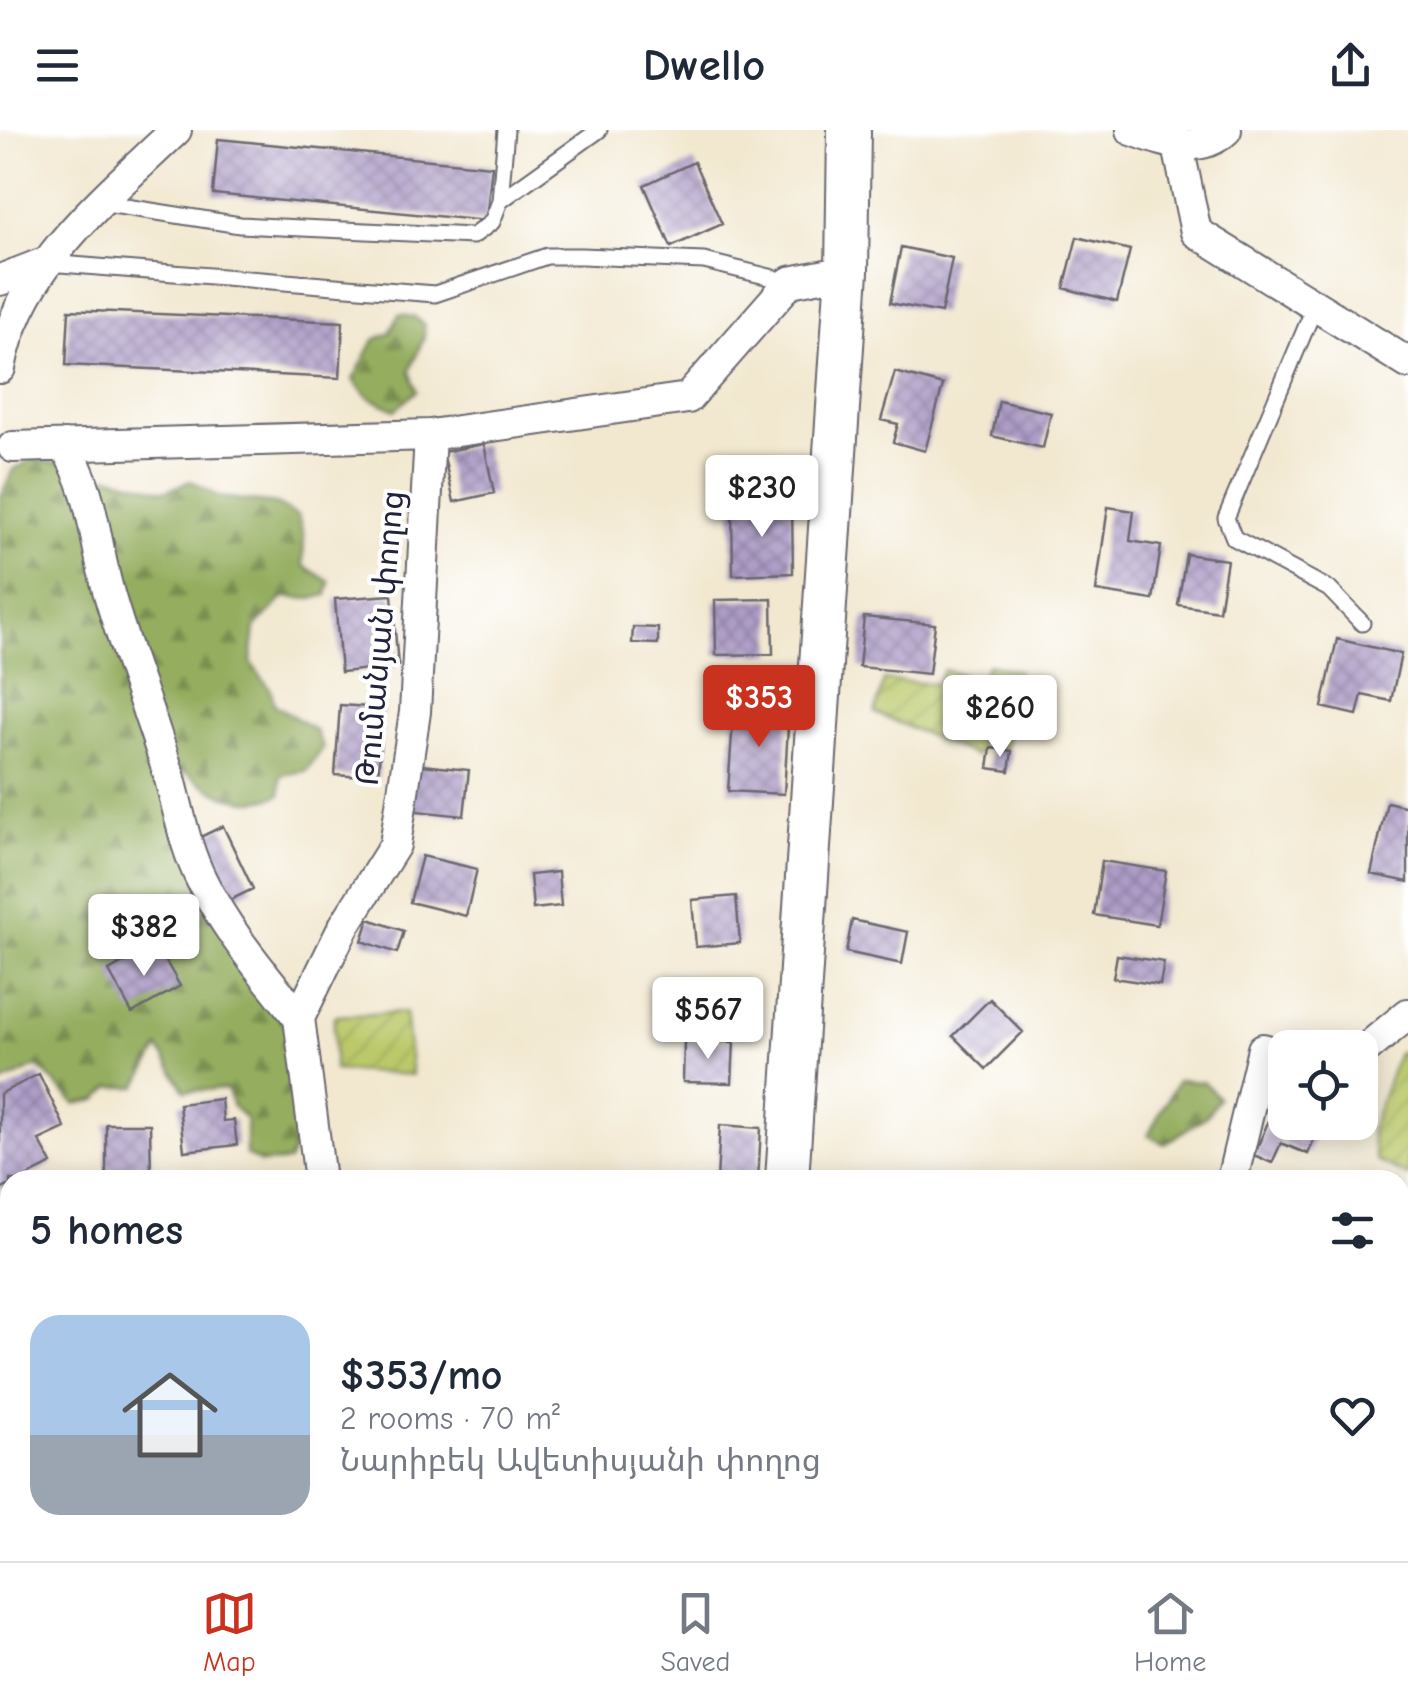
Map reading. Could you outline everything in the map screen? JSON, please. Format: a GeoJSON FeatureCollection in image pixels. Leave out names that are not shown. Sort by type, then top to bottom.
{"type":"FeatureCollection","features":[{"type":"Feature","properties":{"kind":"street"},"geometry":{"type":"LineString","coordinates":[[0,368],[23,294],[44,263],[176,130]]}},
{"type":"Feature","properties":{"kind":"street"},"geometry":{"type":"LineString","coordinates":[[788,1170],[847,271],[849,130]]}},
{"type":"Feature","properties":{"kind":"street"},"geometry":{"type":"LineString","coordinates":[[1132,130],[1178,146],[1215,140],[1226,130]]}},
{"type":"Feature","properties":{"kind":"street"},"geometry":{"type":"LineString","coordinates":[[1178,146],[1196,232],[1408,363]]}},
{"type":"Feature","properties":{"kind":"street"},"geometry":{"type":"LineString","coordinates":[[0,280],[44,263]]}},
{"type":"Feature","properties":{"kind":"street"},"geometry":{"type":"LineString","coordinates":[[4,445],[430,435],[688,398],[790,282],[847,271]]}},
{"type":"Feature","properties":{"kind":"street","name":"Թումանյան փողոց"},"geometry":{"type":"LineString","coordinates":[[299,1018],[344,926],[395,845],[415,712],[430,435]]}},
{"type":"Feature","properties":{"kind":"street"},"geometry":{"type":"LineString","coordinates":[[64,445],[92,500],[93,530],[110,596],[169,775],[189,852],[234,938],[299,1018],[319,1170]]}},
{"type":"Feature","properties":{"kind":"street"},"geometry":{"type":"LineString","coordinates":[[1378,1039],[1408,1014]]}},
{"type":"Feature","properties":{"kind":"street"},"geometry":{"type":"LineString","coordinates":[[1234,1170],[1262,1049],[1268,1051]]}},
{"type":"Feature","properties":{"kind":"lane"},"geometry":{"type":"LineString","coordinates":[[100,203],[240,225],[473,236],[492,222],[500,201],[506,130]]}},
{"type":"Feature","properties":{"kind":"lane"},"geometry":{"type":"LineString","coordinates":[[500,201],[599,130]]}},
{"type":"Feature","properties":{"kind":"lane"},"geometry":{"type":"LineString","coordinates":[[44,263],[435,294],[547,256],[704,261],[790,282]]}},
{"type":"Feature","properties":{"kind":"lane"},"geometry":{"type":"LineString","coordinates":[[1315,306],[1226,518],[1234,538],[1329,588],[1362,623]]}},
{"type":"Feature","properties":{"kind":"green space"},"geometry":{"type":"Polygon","coordinates":[[[399,315],[415,317],[424,325],[424,337],[410,371],[417,391],[395,410],[368,397],[353,380],[374,340],[390,333],[399,315]]]}},
{"type":"Feature","properties":{"kind":"green space"},"geometry":{"type":"Polygon","coordinates":[[[33,459],[63,464],[98,484],[109,476],[166,491],[191,481],[219,497],[276,504],[298,516],[304,536],[303,565],[330,582],[327,595],[311,599],[284,597],[255,628],[251,663],[271,690],[274,704],[315,730],[323,748],[306,771],[281,775],[280,795],[252,801],[215,792],[180,768],[233,950],[289,1032],[296,1144],[288,1162],[261,1163],[246,1155],[246,1119],[233,1107],[227,1089],[185,1091],[159,1048],[137,1087],[111,1087],[97,1100],[75,1104],[38,1066],[0,1084],[0,498],[13,470],[33,459]]]}},
{"type":"Feature","properties":{"kind":"green space"},"geometry":{"type":"Polygon","coordinates":[[[988,664],[1018,671],[1005,750],[981,741],[976,756],[875,713],[884,680],[937,684],[944,670],[980,679],[988,664]]]}},
{"type":"Feature","properties":{"kind":"green space"},"geometry":{"type":"Polygon","coordinates":[[[405,1012],[412,1075],[334,1070],[334,1016],[405,1012]]]}},
{"type":"Feature","properties":{"kind":"green space"},"geometry":{"type":"Polygon","coordinates":[[[1408,1050],[1408,1170],[1395,1170],[1376,1161],[1372,1140],[1378,1140],[1378,1108],[1398,1053],[1408,1050]]]}},
{"type":"Feature","properties":{"kind":"green space"},"geometry":{"type":"Polygon","coordinates":[[[1178,1080],[1204,1082],[1219,1098],[1206,1116],[1165,1144],[1148,1135],[1178,1080]]]}},
{"type":"Feature","properties":{"kind":"building"},"geometry":{"type":"Polygon","coordinates":[[[218,139],[492,166],[486,221],[213,194],[218,139]]]}},
{"type":"Feature","properties":{"kind":"building"},"geometry":{"type":"Polygon","coordinates":[[[694,162],[722,224],[671,247],[644,185],[694,162]]]}},
{"type":"Feature","properties":{"kind":"building"},"geometry":{"type":"Polygon","coordinates":[[[1077,237],[1130,250],[1117,302],[1064,288],[1077,237]]]}},
{"type":"Feature","properties":{"kind":"building"},"geometry":{"type":"Polygon","coordinates":[[[901,247],[952,258],[941,313],[890,303],[901,247]]]}},
{"type":"Feature","properties":{"kind":"building"},"geometry":{"type":"Polygon","coordinates":[[[69,310],[343,322],[340,378],[66,365],[69,310]]]}},
{"type":"Feature","properties":{"kind":"building"},"geometry":{"type":"Polygon","coordinates":[[[895,372],[943,385],[925,451],[893,442],[898,424],[881,420],[895,372]]]}},
{"type":"Feature","properties":{"kind":"building"},"geometry":{"type":"Polygon","coordinates":[[[999,401],[1051,413],[1043,448],[992,436],[999,401]]]}},
{"type":"Feature","properties":{"kind":"building"},"geometry":{"type":"Polygon","coordinates":[[[484,444],[494,493],[454,502],[443,452],[484,444]]]}},
{"type":"Feature","properties":{"kind":"building"},"geometry":{"type":"Polygon","coordinates":[[[792,506],[793,573],[733,575],[732,507],[792,506]]]}},
{"type":"Feature","properties":{"kind":"building"},"geometry":{"type":"Polygon","coordinates":[[[1108,507],[1134,511],[1130,541],[1161,546],[1153,600],[1096,591],[1108,507]]]}},
{"type":"Feature","properties":{"kind":"building"},"geometry":{"type":"Polygon","coordinates":[[[1186,554],[1227,560],[1219,611],[1178,605],[1186,554]]]}},
{"type":"Feature","properties":{"kind":"building"},"geometry":{"type":"Polygon","coordinates":[[[392,595],[398,666],[341,672],[335,599],[392,595]]]}},
{"type":"Feature","properties":{"kind":"building"},"geometry":{"type":"Polygon","coordinates":[[[772,599],[773,654],[716,655],[715,600],[772,599]]]}},
{"type":"Feature","properties":{"kind":"building"},"geometry":{"type":"Polygon","coordinates":[[[864,617],[935,624],[929,674],[859,667],[864,617]]]}},
{"type":"Feature","properties":{"kind":"building"},"geometry":{"type":"Polygon","coordinates":[[[633,627],[658,628],[658,644],[632,643],[633,627]]]}},
{"type":"Feature","properties":{"kind":"building"},"geometry":{"type":"Polygon","coordinates":[[[1337,639],[1401,654],[1391,701],[1362,695],[1357,715],[1322,707],[1337,639]]]}},
{"type":"Feature","properties":{"kind":"building"},"geometry":{"type":"Polygon","coordinates":[[[340,705],[383,708],[378,778],[335,775],[340,705]]]}},
{"type":"Feature","properties":{"kind":"building"},"geometry":{"type":"Polygon","coordinates":[[[734,706],[789,710],[784,794],[728,791],[734,706]]]}},
{"type":"Feature","properties":{"kind":"building"},"geometry":{"type":"Polygon","coordinates":[[[991,748],[1012,751],[1009,771],[988,768],[991,748]]]}},
{"type":"Feature","properties":{"kind":"building"},"geometry":{"type":"Polygon","coordinates":[[[412,764],[469,770],[464,816],[407,810],[412,764]]]}},
{"type":"Feature","properties":{"kind":"building"},"geometry":{"type":"Polygon","coordinates":[[[1387,802],[1408,807],[1408,882],[1371,874],[1387,802]]]}},
{"type":"Feature","properties":{"kind":"building"},"geometry":{"type":"Polygon","coordinates":[[[223,826],[253,889],[224,903],[194,840],[223,826]]]}},
{"type":"Feature","properties":{"kind":"building"},"geometry":{"type":"Polygon","coordinates":[[[422,856],[477,869],[466,916],[410,902],[422,856]]]}},
{"type":"Feature","properties":{"kind":"building"},"geometry":{"type":"Polygon","coordinates":[[[1102,861],[1166,871],[1157,925],[1094,915],[1102,861]]]}},
{"type":"Feature","properties":{"kind":"building"},"geometry":{"type":"Polygon","coordinates":[[[558,872],[561,906],[533,909],[530,875],[558,872]]]}},
{"type":"Feature","properties":{"kind":"building"},"geometry":{"type":"Polygon","coordinates":[[[736,896],[740,943],[696,947],[692,900],[736,896]]]}},
{"type":"Feature","properties":{"kind":"building"},"geometry":{"type":"Polygon","coordinates":[[[369,919],[404,931],[397,953],[362,941],[369,919]]]}},
{"type":"Feature","properties":{"kind":"building"},"geometry":{"type":"Polygon","coordinates":[[[852,920],[908,932],[902,964],[846,952],[852,920]]]}},
{"type":"Feature","properties":{"kind":"building"},"geometry":{"type":"Polygon","coordinates":[[[156,944],[180,986],[132,1013],[109,971],[156,944]]]}},
{"type":"Feature","properties":{"kind":"building"},"geometry":{"type":"Polygon","coordinates":[[[1117,955],[1164,962],[1160,985],[1113,978],[1117,955]]]}},
{"type":"Feature","properties":{"kind":"building"},"geometry":{"type":"Polygon","coordinates":[[[698,990],[748,991],[747,1032],[697,1031],[698,990]]]}},
{"type":"Feature","properties":{"kind":"building"},"geometry":{"type":"Polygon","coordinates":[[[990,999],[1023,1032],[986,1069],[953,1036],[990,999]]]}},
{"type":"Feature","properties":{"kind":"building"},"geometry":{"type":"Polygon","coordinates":[[[684,1041],[734,1042],[732,1083],[683,1082],[684,1041]]]}},
{"type":"Feature","properties":{"kind":"building"},"geometry":{"type":"Polygon","coordinates":[[[39,1074],[65,1128],[39,1140],[52,1164],[40,1170],[0,1170],[0,1094],[39,1074]]]}},
{"type":"Feature","properties":{"kind":"building"},"geometry":{"type":"Polygon","coordinates":[[[221,1099],[223,1121],[234,1120],[237,1145],[184,1151],[179,1104],[221,1099]]]}},
{"type":"Feature","properties":{"kind":"building"},"geometry":{"type":"Polygon","coordinates":[[[1268,1122],[1268,1140],[1314,1140],[1308,1154],[1281,1143],[1272,1163],[1254,1155],[1268,1122]]]}},
{"type":"Feature","properties":{"kind":"building"},"geometry":{"type":"Polygon","coordinates":[[[106,1124],[150,1124],[151,1170],[106,1170],[106,1124]]]}},
{"type":"Feature","properties":{"kind":"building"},"geometry":{"type":"Polygon","coordinates":[[[720,1125],[761,1128],[759,1170],[718,1170],[720,1125]]]}}]}
